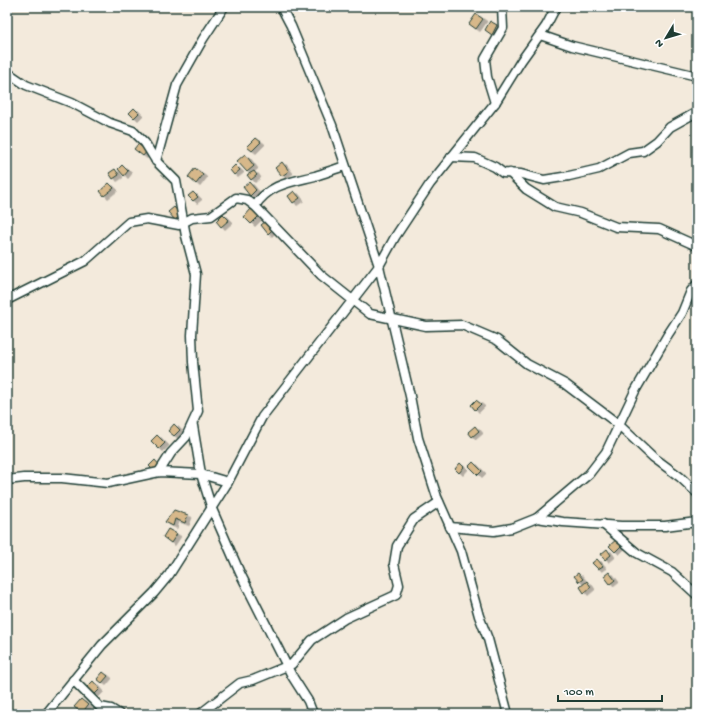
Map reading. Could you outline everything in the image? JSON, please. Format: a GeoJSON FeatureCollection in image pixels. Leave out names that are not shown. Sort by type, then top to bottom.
{"type":"FeatureCollection","features":[{"type":"Feature","properties":{"kind":"street"},"geometry":{"type":"LineString","coordinates":[[156,161],[177,85],[203,39],[224,7]]}},
{"type":"Feature","properties":{"kind":"street"},"geometry":{"type":"LineString","coordinates":[[281,7],[291,26],[332,125],[379,266],[410,396],[418,438],[439,502],[461,551],[479,616],[488,639],[508,714]]}},
{"type":"Feature","properties":{"kind":"street"},"geometry":{"type":"LineString","coordinates":[[495,103],[487,77],[485,59],[504,26],[502,7]]}},
{"type":"Feature","properties":{"kind":"street"},"geometry":{"type":"LineString","coordinates":[[46,714],[61,698],[73,680],[102,645],[162,585],[212,509],[262,417],[379,266],[395,237],[451,157],[495,103],[521,61],[540,35],[556,7]]}},
{"type":"Feature","properties":{"kind":"street"},"geometry":{"type":"LineString","coordinates":[[540,35],[572,46],[697,76]]}},
{"type":"Feature","properties":{"kind":"street"},"geometry":{"type":"LineString","coordinates":[[7,72],[26,85],[72,104],[110,123],[133,131],[145,143],[156,161],[176,181],[186,236],[196,274],[192,314],[192,341],[193,362],[199,405],[193,426],[184,440],[165,461],[159,472]]}},
{"type":"Feature","properties":{"kind":"street"},"geometry":{"type":"LineString","coordinates":[[451,157],[476,158],[495,167],[503,173],[521,174],[544,180],[569,176],[599,169],[629,153],[643,151],[657,141],[670,127],[697,112]]}},
{"type":"Feature","properties":{"kind":"street"},"geometry":{"type":"LineString","coordinates":[[7,300],[88,259],[130,222],[147,219],[173,225],[184,223],[192,218],[216,214],[236,198],[247,200],[261,197],[281,184],[315,176],[345,166]]}},
{"type":"Feature","properties":{"kind":"street"},"geometry":{"type":"LineString","coordinates":[[510,173],[526,189],[555,207],[581,213],[616,227],[659,229],[697,246]]}},
{"type":"Feature","properties":{"kind":"street"},"geometry":{"type":"LineString","coordinates":[[255,206],[261,197]]}},
{"type":"Feature","properties":{"kind":"street"},"geometry":{"type":"LineString","coordinates":[[247,200],[255,206],[321,275],[370,314],[426,326],[457,324],[479,331],[501,342],[533,368],[565,384],[618,424],[653,457],[680,477],[697,493]]}},
{"type":"Feature","properties":{"kind":"street"},"geometry":{"type":"LineString","coordinates":[[450,527],[494,531],[512,528],[537,518],[593,468],[610,446],[618,424],[627,410],[635,390],[682,313],[691,291],[697,284]]}},
{"type":"Feature","properties":{"kind":"street"},"geometry":{"type":"LineString","coordinates":[[193,426],[201,474],[212,509],[240,573],[292,676],[308,701],[313,714]]}},
{"type":"Feature","properties":{"kind":"street"},"geometry":{"type":"LineString","coordinates":[[7,480],[24,478],[62,478],[108,483],[159,472],[201,474],[228,482]]}},
{"type":"Feature","properties":{"kind":"street"},"geometry":{"type":"LineString","coordinates":[[200,714],[240,682],[257,678],[288,666],[296,660],[309,643],[317,636],[346,618],[396,595],[399,585],[394,564],[397,546],[414,519],[439,502]]}},
{"type":"Feature","properties":{"kind":"street"},"geometry":{"type":"LineString","coordinates":[[537,518],[564,522],[654,526],[697,522]]}},
{"type":"Feature","properties":{"kind":"street"},"geometry":{"type":"LineString","coordinates":[[602,524],[637,553],[676,575],[697,595]]}},
{"type":"Feature","properties":{"kind":"street"},"geometry":{"type":"LineString","coordinates":[[73,680],[100,707],[111,709],[119,714]]}},
{"type":"Feature","properties":{"kind":"building"},"geometry":{"type":"Polygon","coordinates":[[[476,14],[483,19],[476,29],[469,24],[476,14]]]}},
{"type":"Feature","properties":{"kind":"building"},"geometry":{"type":"Polygon","coordinates":[[[490,21],[497,25],[492,35],[485,30],[490,21]]]}},
{"type":"Feature","properties":{"kind":"building"},"geometry":{"type":"Polygon","coordinates":[[[134,108],[139,113],[134,118],[129,113],[134,108]]]}},
{"type":"Feature","properties":{"kind":"building"},"geometry":{"type":"Polygon","coordinates":[[[256,138],[261,142],[252,151],[247,147],[256,138]]]}},
{"type":"Feature","properties":{"kind":"building"},"geometry":{"type":"Polygon","coordinates":[[[138,144],[147,151],[143,156],[134,149],[138,144]]]}},
{"type":"Feature","properties":{"kind":"building"},"geometry":{"type":"Polygon","coordinates":[[[245,154],[254,166],[247,172],[237,161],[245,154]]]}},
{"type":"Feature","properties":{"kind":"building"},"geometry":{"type":"Polygon","coordinates":[[[282,162],[289,171],[282,176],[275,168],[282,162]]]}},
{"type":"Feature","properties":{"kind":"building"},"geometry":{"type":"Polygon","coordinates":[[[122,165],[128,171],[124,176],[118,169],[122,165]]]}},
{"type":"Feature","properties":{"kind":"building"},"geometry":{"type":"Polygon","coordinates":[[[235,165],[240,170],[234,175],[230,170],[235,165]]]}},
{"type":"Feature","properties":{"kind":"building"},"geometry":{"type":"Polygon","coordinates":[[[195,168],[203,175],[196,184],[188,177],[195,168]]]}},
{"type":"Feature","properties":{"kind":"building"},"geometry":{"type":"Polygon","coordinates":[[[115,169],[119,175],[113,179],[109,173],[115,169]]]}},
{"type":"Feature","properties":{"kind":"building"},"geometry":{"type":"Polygon","coordinates":[[[254,171],[257,175],[251,180],[247,175],[254,171]]]}},
{"type":"Feature","properties":{"kind":"building"},"geometry":{"type":"Polygon","coordinates":[[[249,182],[256,190],[250,196],[243,187],[249,182]]]}},
{"type":"Feature","properties":{"kind":"building"},"geometry":{"type":"Polygon","coordinates":[[[109,183],[114,188],[104,196],[100,191],[109,183]]]}},
{"type":"Feature","properties":{"kind":"building"},"geometry":{"type":"Polygon","coordinates":[[[294,191],[300,198],[293,203],[288,196],[294,191]]]}},
{"type":"Feature","properties":{"kind":"building"},"geometry":{"type":"Polygon","coordinates":[[[193,192],[198,197],[193,201],[188,196],[193,192]]]}},
{"type":"Feature","properties":{"kind":"building"},"geometry":{"type":"Polygon","coordinates":[[[174,207],[181,215],[175,220],[168,212],[174,207]]]}},
{"type":"Feature","properties":{"kind":"building"},"geometry":{"type":"Polygon","coordinates":[[[251,209],[259,216],[251,224],[244,217],[251,209]]]}},
{"type":"Feature","properties":{"kind":"building"},"geometry":{"type":"Polygon","coordinates":[[[223,214],[229,220],[221,227],[216,221],[223,214]]]}},
{"type":"Feature","properties":{"kind":"building"},"geometry":{"type":"Polygon","coordinates":[[[266,221],[273,229],[268,234],[261,225],[266,221]]]}},
{"type":"Feature","properties":{"kind":"building"},"geometry":{"type":"Polygon","coordinates":[[[476,400],[481,404],[475,410],[471,405],[476,400]]]}},
{"type":"Feature","properties":{"kind":"building"},"geometry":{"type":"Polygon","coordinates":[[[174,424],[180,430],[174,436],[168,431],[174,424]]]}},
{"type":"Feature","properties":{"kind":"building"},"geometry":{"type":"Polygon","coordinates":[[[475,426],[479,431],[472,437],[468,432],[475,426]]]}},
{"type":"Feature","properties":{"kind":"building"},"geometry":{"type":"Polygon","coordinates":[[[157,435],[165,443],[159,449],[151,441],[157,435]]]}},
{"type":"Feature","properties":{"kind":"building"},"geometry":{"type":"Polygon","coordinates":[[[155,460],[160,466],[154,471],[149,466],[155,460]]]}},
{"type":"Feature","properties":{"kind":"building"},"geometry":{"type":"Polygon","coordinates":[[[473,462],[482,471],[478,475],[469,466],[473,462]]]}},
{"type":"Feature","properties":{"kind":"building"},"geometry":{"type":"Polygon","coordinates":[[[460,463],[464,467],[459,473],[455,469],[460,463]]]}},
{"type":"Feature","properties":{"kind":"building"},"geometry":{"type":"Polygon","coordinates":[[[174,510],[188,515],[185,523],[175,519],[173,526],[165,522],[174,510]]]}},
{"type":"Feature","properties":{"kind":"building"},"geometry":{"type":"Polygon","coordinates":[[[168,529],[177,534],[171,543],[163,537],[168,529]]]}},
{"type":"Feature","properties":{"kind":"building"},"geometry":{"type":"Polygon","coordinates":[[[618,538],[623,544],[615,552],[609,546],[618,538]]]}},
{"type":"Feature","properties":{"kind":"building"},"geometry":{"type":"Polygon","coordinates":[[[607,549],[611,555],[605,560],[601,554],[607,549]]]}},
{"type":"Feature","properties":{"kind":"building"},"geometry":{"type":"Polygon","coordinates":[[[597,559],[603,566],[598,569],[592,563],[597,559]]]}},
{"type":"Feature","properties":{"kind":"building"},"geometry":{"type":"Polygon","coordinates":[[[609,572],[615,580],[610,584],[604,576],[609,572]]]}},
{"type":"Feature","properties":{"kind":"building"},"geometry":{"type":"Polygon","coordinates":[[[578,573],[583,579],[579,582],[574,576],[578,573]]]}},
{"type":"Feature","properties":{"kind":"building"},"geometry":{"type":"Polygon","coordinates":[[[587,581],[591,587],[584,593],[580,587],[587,581]]]}},
{"type":"Feature","properties":{"kind":"building"},"geometry":{"type":"Polygon","coordinates":[[[103,672],[108,676],[102,683],[97,679],[103,672]]]}},
{"type":"Feature","properties":{"kind":"building"},"geometry":{"type":"Polygon","coordinates":[[[93,681],[100,689],[91,698],[84,690],[93,681]]]}},
{"type":"Feature","properties":{"kind":"building"},"geometry":{"type":"Polygon","coordinates":[[[81,699],[88,705],[82,713],[74,707],[81,699]]]}}]}
